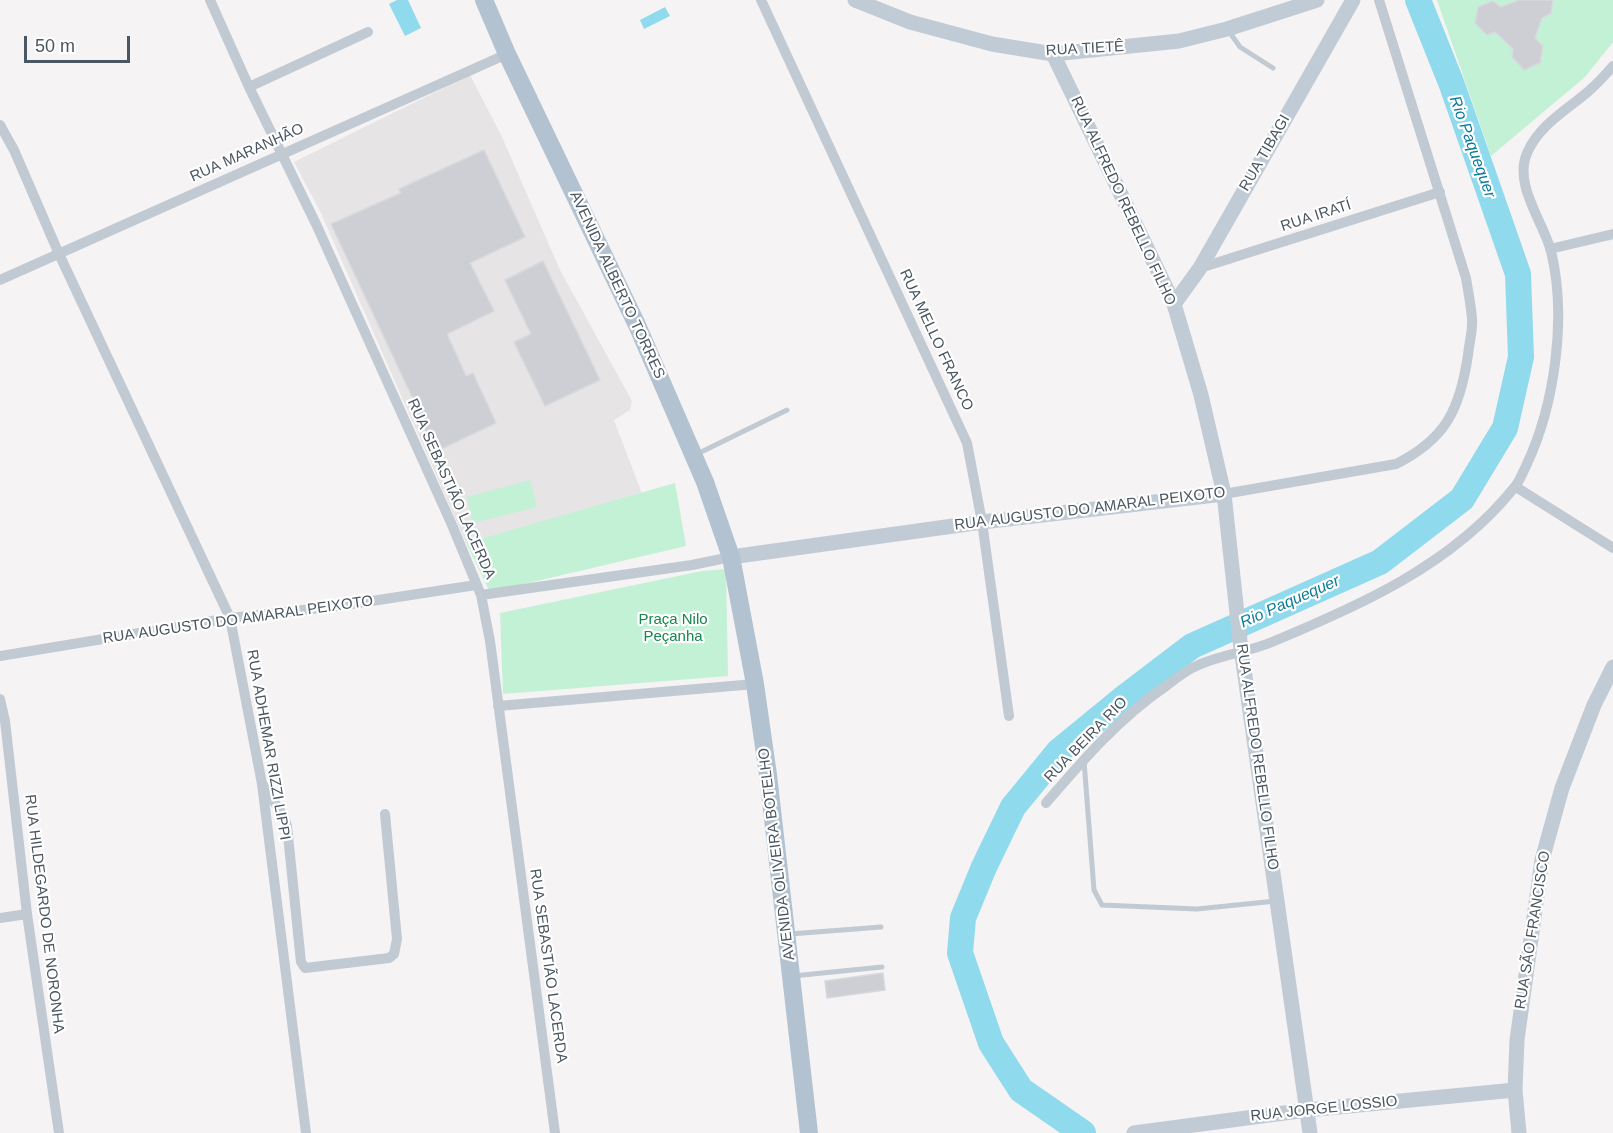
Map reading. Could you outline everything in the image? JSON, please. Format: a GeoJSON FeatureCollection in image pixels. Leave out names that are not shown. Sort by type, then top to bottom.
{"type":"FeatureCollection","features":[{"type":"Feature","properties":{"kind":"main road","name":"AVENIDA ALBERTO TORRES"},"geometry":{"type":"LineString","coordinates":[[484,0],[507,54],[637,325],[694,456],[732,557],[735,576]]}},
{"type":"Feature","properties":{"kind":"main road","name":"AVENIDA OLIVEIRA BOTELHO"},"geometry":{"type":"LineString","coordinates":[[735,576],[755,684],[792,976],[809,1133]]}},
{"type":"Feature","properties":{"kind":"street","name":"RUA SEBASTIÃO LACERDA"},"geometry":{"type":"LineString","coordinates":[[210,0],[249,87],[283,153],[452,525],[479,590],[490,641],[555,1133]]}},
{"type":"Feature","properties":{"kind":"street","name":"RUA TIETÊ"},"geometry":{"type":"LineString","coordinates":[[855,0],[910,22],[992,44],[1053,54],[1179,41],[1227,29],[1317,0]]}},
{"type":"Feature","properties":{"kind":"street","name":"RUA TIBAGI"},"geometry":{"type":"LineString","coordinates":[[1174,304],[1200,268],[1353,0]]}},
{"type":"Feature","properties":{"kind":"street","name":"RUA AUGUSTO DO AMARAL PEIXOTO"},"geometry":{"type":"LineString","coordinates":[[0,656],[230,618],[680,567],[732,557],[982,522],[1224,494],[1396,464],[1413,455],[1434,439],[1452,415],[1463,386],[1472,321],[1466,278],[1379,0]]}},
{"type":"Feature","properties":{"kind":"street","name":"RUA MELLO FRANCO"},"geometry":{"type":"LineString","coordinates":[[765,2],[967,444],[982,522],[1009,716]]}},
{"type":"Feature","properties":{"kind":"street"},"geometry":{"type":"LineString","coordinates":[[249,87],[368,32]]}},
{"type":"Feature","properties":{"kind":"street","name":"RUA MARANHÃO"},"geometry":{"type":"LineString","coordinates":[[0,280],[507,54]]}},
{"type":"Feature","properties":{"kind":"street","name":"RUA ALFREDO REBELLO FILHO"},"geometry":{"type":"LineString","coordinates":[[1053,54],[1174,304],[1201,395],[1224,494],[1240,646],[1310,1133]]}},
{"type":"Feature","properties":{"kind":"street","name":"RUA BEIRA RIO"},"geometry":{"type":"LineString","coordinates":[[1046,803],[1083,759],[1122,720],[1190,669],[1240,646],[1269,643],[1368,598],[1430,564],[1485,521],[1515,487],[1536,445],[1556,365],[1557,290],[1550,249],[1530,202],[1524,174],[1527,153],[1544,127],[1593,88],[1613,66]]}},
{"type":"Feature","properties":{"kind":"street","name":"RUA ADHEMAR RIZZI LIPPI"},"geometry":{"type":"LineString","coordinates":[[0,125],[14,150],[59,254],[230,618],[262,784],[306,1133]]}},
{"type":"Feature","properties":{"kind":"street","name":"RUA IRATÍ"},"geometry":{"type":"LineString","coordinates":[[1200,268],[1440,192]]}},
{"type":"Feature","properties":{"kind":"street"},"geometry":{"type":"LineString","coordinates":[[1550,249],[1613,234]]}},
{"type":"Feature","properties":{"kind":"street"},"geometry":{"type":"LineString","coordinates":[[1515,487],[1613,548]]}},
{"type":"Feature","properties":{"kind":"street","name":"RUA SÃO FRANCISCO"},"geometry":{"type":"LineString","coordinates":[[1519,1133],[1515,1090],[1519,1029],[1542,860],[1562,788],[1594,705],[1613,667]]}},
{"type":"Feature","properties":{"kind":"street"},"geometry":{"type":"LineString","coordinates":[[498,706],[755,684]]}},
{"type":"Feature","properties":{"kind":"street","name":"RUA HILDEGARDO DE NORONHA"},"geometry":{"type":"LineString","coordinates":[[0,699],[27,914],[59,1133]]}},
{"type":"Feature","properties":{"kind":"street"},"geometry":{"type":"LineString","coordinates":[[262,784],[284,817],[287,826],[301,962],[305,968],[389,958],[394,954],[397,939],[385,814]]}},
{"type":"Feature","properties":{"kind":"street"},"geometry":{"type":"LineString","coordinates":[[0,918],[27,914]]}},
{"type":"Feature","properties":{"kind":"street","name":"RUA JORGE LOSSIO"},"geometry":{"type":"LineString","coordinates":[[1134,1133],[1308,1110],[1515,1090]]}},
{"type":"Feature","properties":{"kind":"lane"},"geometry":{"type":"LineString","coordinates":[[1227,29],[1240,47],[1273,68]]}},
{"type":"Feature","properties":{"kind":"lane"},"geometry":{"type":"LineString","coordinates":[[694,456],[787,410]]}},
{"type":"Feature","properties":{"kind":"lane"},"geometry":{"type":"LineString","coordinates":[[1083,759],[1094,890],[1102,905],[1197,909],[1278,901]]}},
{"type":"Feature","properties":{"kind":"lane"},"geometry":{"type":"LineString","coordinates":[[787,935],[881,927]]}},
{"type":"Feature","properties":{"kind":"lane"},"geometry":{"type":"LineString","coordinates":[[792,976],[882,967]]}},
{"type":"Feature","properties":{"kind":"shaded area"},"geometry":{"type":"Polygon","coordinates":[[[470,75],[502,137],[560,270],[632,401],[630,410],[614,420],[642,494],[466,543],[320,211],[294,162],[470,75]]]}},
{"type":"Feature","properties":{"kind":"green space"},"geometry":{"type":"Polygon","coordinates":[[[1437,0],[1613,0],[1613,42],[1585,77],[1491,156],[1437,0]]]}},
{"type":"Feature","properties":{"kind":"green space"},"geometry":{"type":"Polygon","coordinates":[[[530,480],[537,507],[473,523],[467,497],[530,480]]]}},
{"type":"Feature","properties":{"kind":"green space"},"geometry":{"type":"Polygon","coordinates":[[[675,483],[686,546],[490,592],[466,543],[675,483]]]}},
{"type":"Feature","properties":{"kind":"green space","name":"Praça Nilo Peçanha"},"geometry":{"type":"Polygon","coordinates":[[[726,569],[728,676],[503,694],[500,613],[702,571],[726,569]]]}},
{"type":"Feature","properties":{"kind":"water"},"geometry":{"type":"Polygon","coordinates":[[[397,0],[408,0],[421,28],[405,36],[389,4],[397,0]]]}},
{"type":"Feature","properties":{"kind":"water"},"geometry":{"type":"Polygon","coordinates":[[[665,7],[670,16],[644,29],[640,20],[665,7]]]}},
{"type":"Feature","properties":{"kind":"building"},"geometry":{"type":"Polygon","coordinates":[[[1519,0],[1553,0],[1551,13],[1542,18],[1535,38],[1543,46],[1540,63],[1524,70],[1512,57],[1513,49],[1495,32],[1487,35],[1475,23],[1478,7],[1493,1],[1501,7],[1519,0]]]}},
{"type":"Feature","properties":{"kind":"building"},"geometry":{"type":"Polygon","coordinates":[[[484,150],[525,237],[470,263],[494,311],[447,334],[466,376],[473,373],[496,423],[435,452],[412,402],[414,401],[331,224],[401,193],[399,189],[484,150]]]}},
{"type":"Feature","properties":{"kind":"building"},"geometry":{"type":"Polygon","coordinates":[[[543,261],[600,380],[545,406],[514,342],[531,334],[505,280],[543,261]]]}},
{"type":"Feature","properties":{"kind":"building"},"geometry":{"type":"Polygon","coordinates":[[[883,973],[885,990],[827,998],[825,981],[883,973]]]}},
{"type":"Feature","properties":{"kind":"waterway","name":"Rio Paquequer"},"geometry":{"type":"LineString","coordinates":[[1083,1133],[1021,1090],[991,1043],[960,953],[963,918],[1013,807],[1059,751],[1192,646],[1380,562],[1462,499],[1505,428],[1521,357],[1518,274],[1452,85],[1418,0]]}}]}
